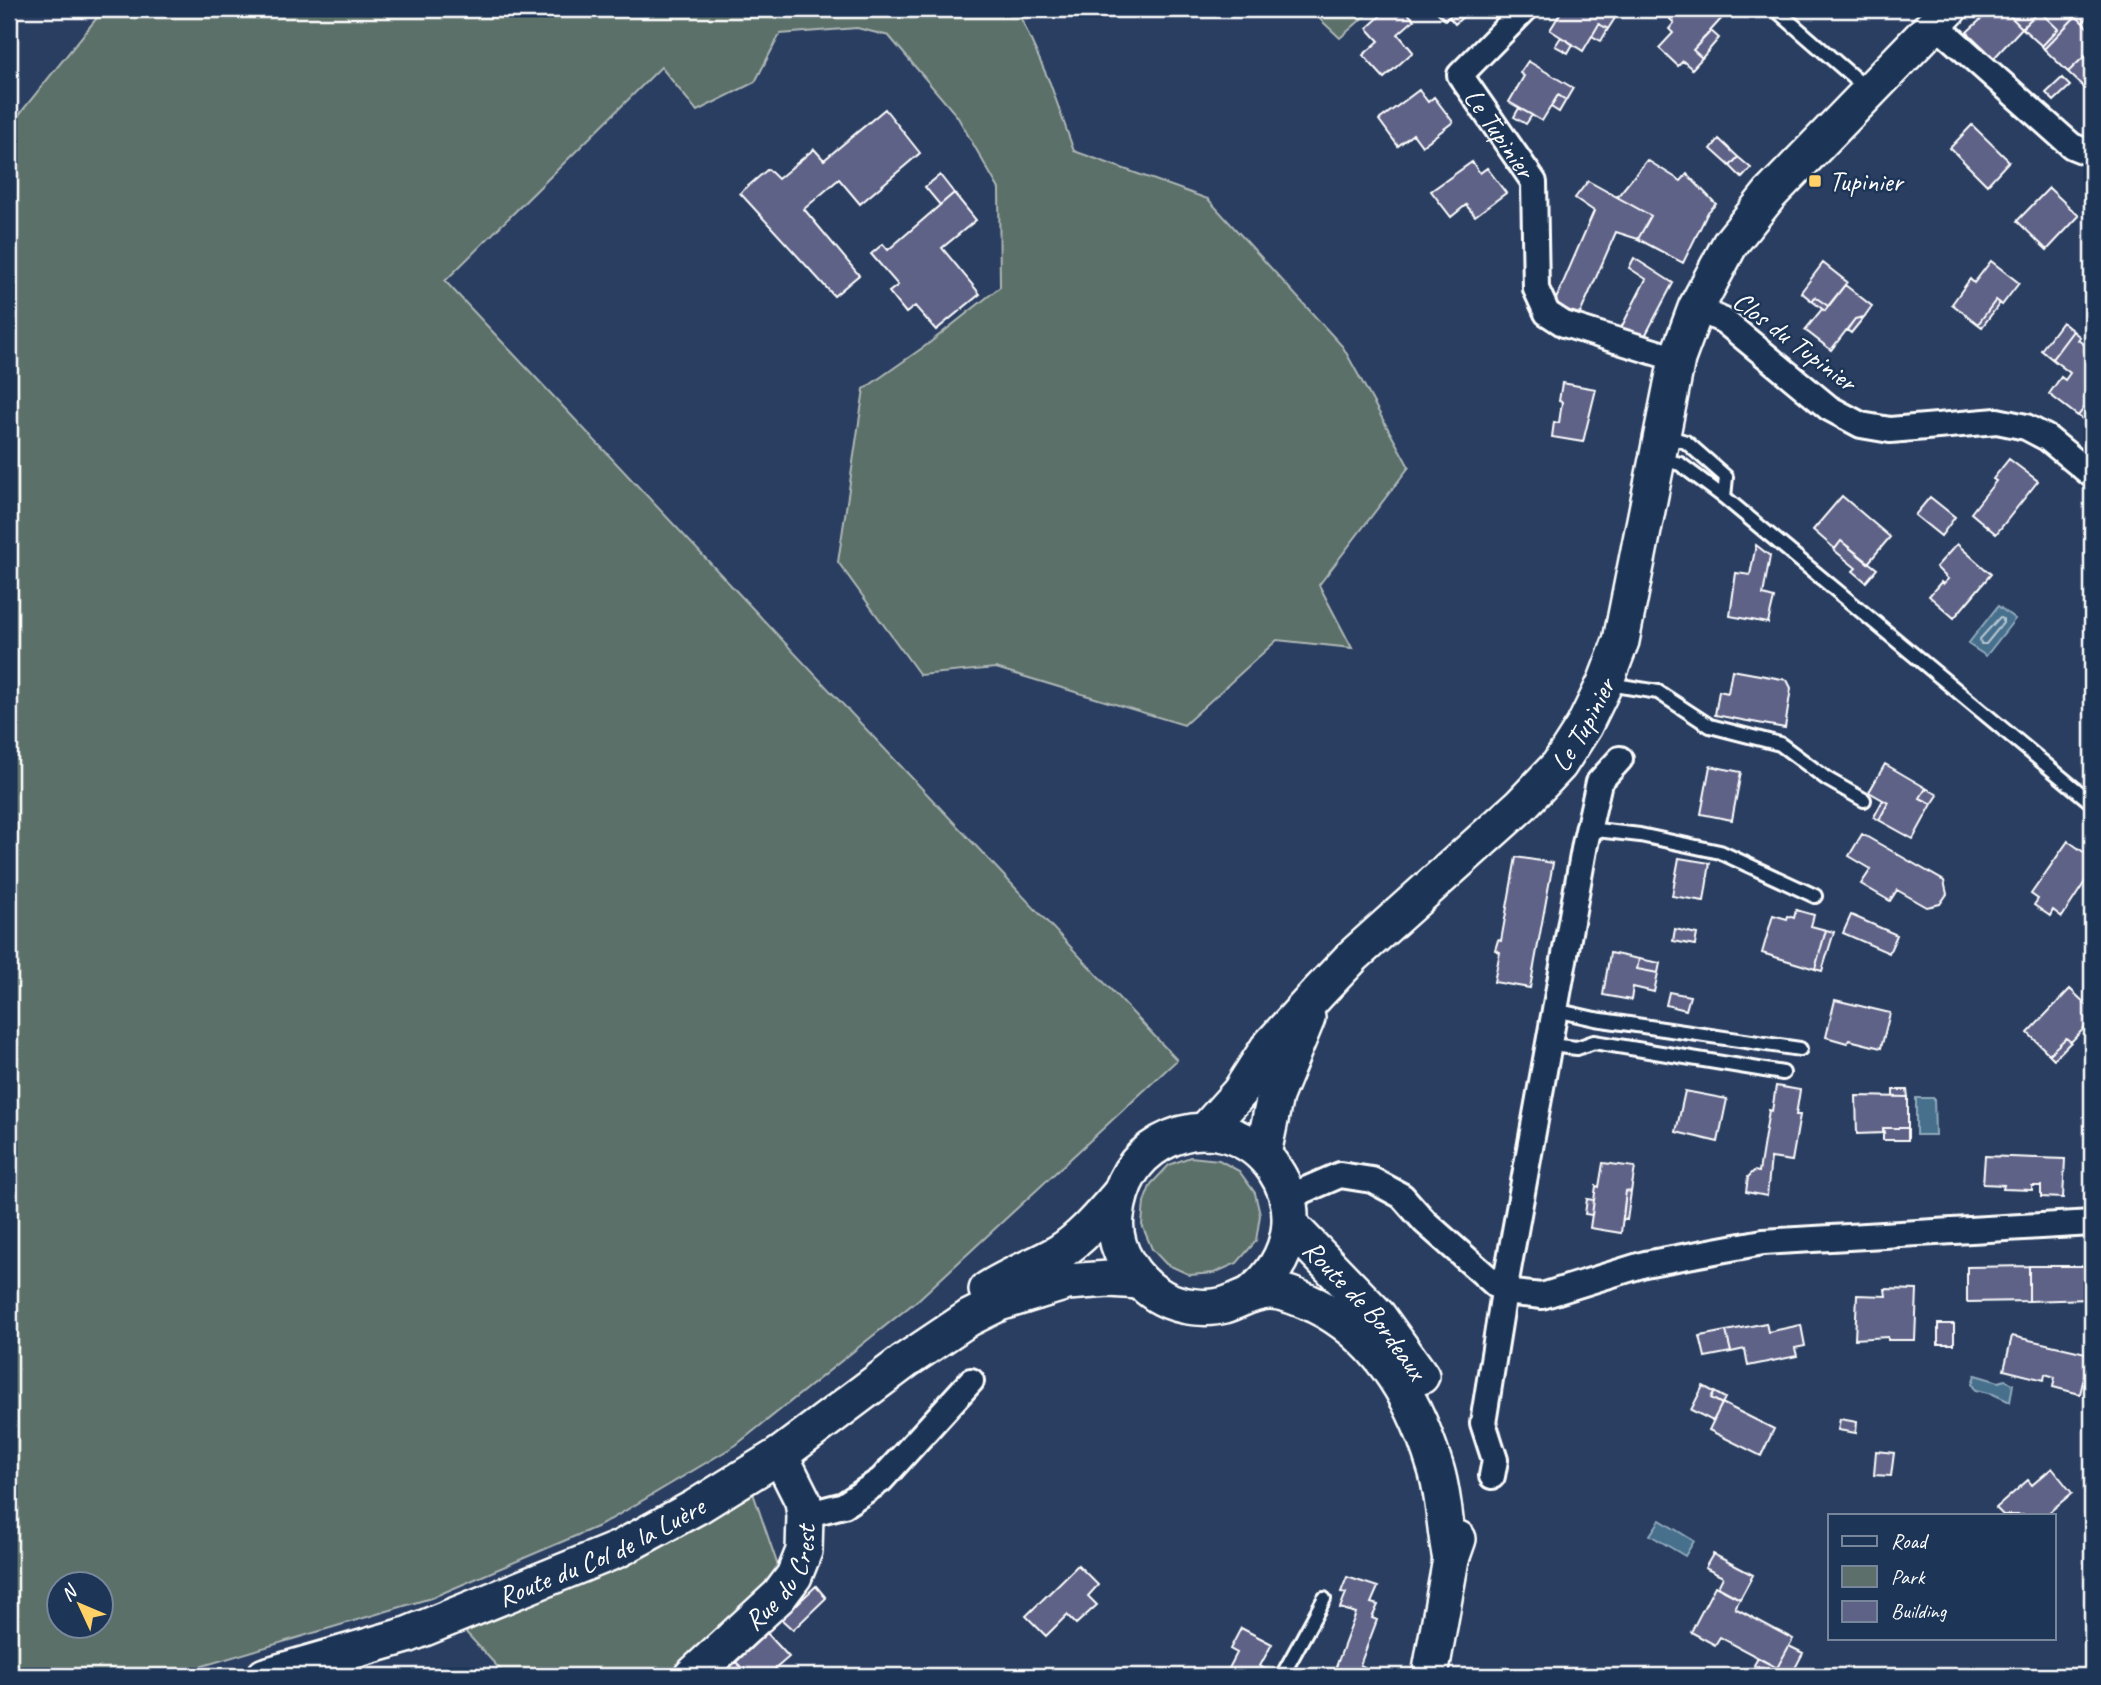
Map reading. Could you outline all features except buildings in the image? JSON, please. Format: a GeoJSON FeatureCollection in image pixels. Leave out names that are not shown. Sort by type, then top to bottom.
{"type":"FeatureCollection","features":[{"type":"Feature","properties":{"kind":"main road","name":"Le Tupinier"},"geometry":{"type":"LineString","coordinates":[[1206,1132],[1240,1091],[1268,1048],[1353,956],[1521,805],[1559,765],[1584,726],[1621,641],[1677,359],[1696,308],[1730,244],[1770,194],[1942,16]]}},
{"type":"Feature","properties":{"kind":"main road"},"geometry":{"type":"LineString","coordinates":[[1263,1154],[1275,1096],[1318,993]]}},
{"type":"Feature","properties":{"kind":"main road"},"geometry":{"type":"LineString","coordinates":[[1187,1133],[1227,1135],[1246,1142],[1263,1154],[1279,1174],[1290,1211],[1287,1246],[1267,1281],[1251,1294],[1223,1306],[1193,1307],[1164,1299],[1140,1281],[1122,1256],[1115,1226],[1119,1195],[1126,1177],[1137,1161],[1151,1148],[1187,1133]]}},
{"type":"Feature","properties":{"kind":"main road","name":"Route du Col de la Luère"},"geometry":{"type":"LineString","coordinates":[[905,1361],[964,1306],[1008,1277],[1060,1252],[1087,1230],[1119,1195]]}},
{"type":"Feature","properties":{"kind":"main road","name":"Route de Bordeaux"},"geometry":{"type":"LineString","coordinates":[[1290,1211],[1378,1316],[1423,1379],[1446,1430],[1461,1497],[1460,1534],[1451,1559],[1430,1676]]}},
{"type":"Feature","properties":{"kind":"main road","name":"Route du Col de la Luère"},"geometry":{"type":"LineString","coordinates":[[265,1676],[407,1635],[619,1549],[696,1507],[780,1455],[905,1361],[969,1318],[999,1303],[1066,1282],[1109,1279],[1140,1281]]}},
{"type":"Feature","properties":{"kind":"main road","name":"Route de Bordeaux"},"geometry":{"type":"LineString","coordinates":[[1251,1294],[1271,1291],[1288,1294],[1331,1313],[1360,1336],[1387,1364],[1413,1411],[1435,1464],[1451,1559]]}},
{"type":"Feature","properties":{"kind":"main road","name":"Rue du Crest"},"geometry":{"type":"LineString","coordinates":[[692,1676],[779,1596],[794,1576],[804,1551],[803,1501],[780,1455]]}},
{"type":"Feature","properties":{"kind":"street","name":"Le Tupinier"},"geometry":{"type":"LineString","coordinates":[[1525,9],[1460,75],[1534,181],[1536,289],[1547,313],[1564,324],[1677,359]]}},
{"type":"Feature","properties":{"kind":"street"},"geometry":{"type":"LineString","coordinates":[[1942,16],[2072,146],[2092,154]]}},
{"type":"Feature","properties":{"kind":"street","name":"Clos du Tupinier"},"geometry":{"type":"LineString","coordinates":[[1696,308],[1724,321],[1829,408],[1861,425],[1890,430],[1997,421],[2025,428],[2047,438],[2092,475]]}},
{"type":"Feature","properties":{"kind":"street","name":"Le Tupinier"},"geometry":{"type":"LineString","coordinates":[[1492,1476],[1495,1460],[1483,1423],[1504,1292],[1588,829],[1599,782],[1620,759]]}},
{"type":"Feature","properties":{"kind":"street"},"geometry":{"type":"LineString","coordinates":[[1290,1211],[1340,1175],[1372,1180],[1402,1196],[1425,1222],[1504,1292],[1542,1296],[1644,1264],[1763,1242],[2092,1223]]}},
{"type":"Feature","properties":{"kind":"street"},"geometry":{"type":"LineString","coordinates":[[805,1515],[844,1504],[881,1480],[971,1381]]}},
{"type":"Feature","properties":{"kind":"lane"},"geometry":{"type":"LineString","coordinates":[[1775,9],[1869,91]]}},
{"type":"Feature","properties":{"kind":"lane"},"geometry":{"type":"LineString","coordinates":[[1660,447],[1686,442],[1726,477],[1724,497]]}},
{"type":"Feature","properties":{"kind":"lane"},"geometry":{"type":"LineString","coordinates":[[1660,447],[1724,497],[2092,803]]}},
{"type":"Feature","properties":{"kind":"lane"},"geometry":{"type":"LineString","coordinates":[[1605,683],[1658,692],[1710,726],[1780,744],[1827,779],[1864,800]]}},
{"type":"Feature","properties":{"kind":"lane"},"geometry":{"type":"LineString","coordinates":[[1588,829],[1640,835],[1720,852],[1815,896]]}},
{"type":"Feature","properties":{"kind":"lane"},"geometry":{"type":"LineString","coordinates":[[1555,1010],[1595,1019],[1800,1049]]}},
{"type":"Feature","properties":{"kind":"lane"},"geometry":{"type":"LineString","coordinates":[[1549,1045],[1577,1048],[1594,1042],[1783,1073]]}},
{"type":"Feature","properties":{"kind":"lane"},"geometry":{"type":"LineString","coordinates":[[1282,1676],[1324,1599]]}},
{"type":"Feature","properties":{"kind":"green space"},"geometry":{"type":"Polygon","coordinates":[[[104,9],[1017,9],[1050,83],[1074,151],[1208,199],[1343,347],[1409,467],[1319,585],[1352,648],[1277,640],[1184,725],[996,668],[920,675],[838,562],[864,389],[928,344],[1000,287],[999,189],[957,116],[889,36],[857,28],[780,34],[755,82],[697,111],[661,67],[445,281],[1177,1060],[919,1299],[736,1445],[601,1525],[431,1598],[169,1676],[9,1676],[9,127],[104,9]]]}},
{"type":"Feature","properties":{"kind":"green space"},"geometry":{"type":"Polygon","coordinates":[[[1309,9],[1373,9],[1340,38],[1309,9]]]}},
{"type":"Feature","properties":{"kind":"green space"},"geometry":{"type":"Polygon","coordinates":[[[1190,1157],[1219,1160],[1239,1171],[1255,1193],[1260,1215],[1256,1241],[1237,1263],[1214,1273],[1190,1275],[1166,1264],[1152,1249],[1142,1225],[1144,1202],[1151,1184],[1169,1165],[1190,1157]]]}},
{"type":"Feature","properties":{"kind":"green space"},"geometry":{"type":"Polygon","coordinates":[[[752,1490],[779,1569],[675,1676],[506,1676],[462,1628],[752,1490]]]}},
{"type":"Feature","properties":{"kind":"water"},"geometry":{"type":"Polygon","coordinates":[[[1998,606],[2015,619],[1986,656],[1968,644],[1998,606]]]}},
{"type":"Feature","properties":{"kind":"water"},"geometry":{"type":"Polygon","coordinates":[[[1916,1098],[1934,1098],[1935,1135],[1916,1135],[1916,1098]]]}},
{"type":"Feature","properties":{"kind":"water"},"geometry":{"type":"Polygon","coordinates":[[[1975,1375],[2013,1384],[2010,1402],[1975,1390],[1972,1384],[1975,1375]]]}},
{"type":"Feature","properties":{"kind":"water"},"geometry":{"type":"Polygon","coordinates":[[[1660,1520],[1694,1541],[1685,1556],[1650,1535],[1660,1520]]]}},
{"type":"Feature","properties":{"kind":"place","name":"Tupinier"},"geometry":{"type":"Point","coordinates":[1815,181]}}]}
